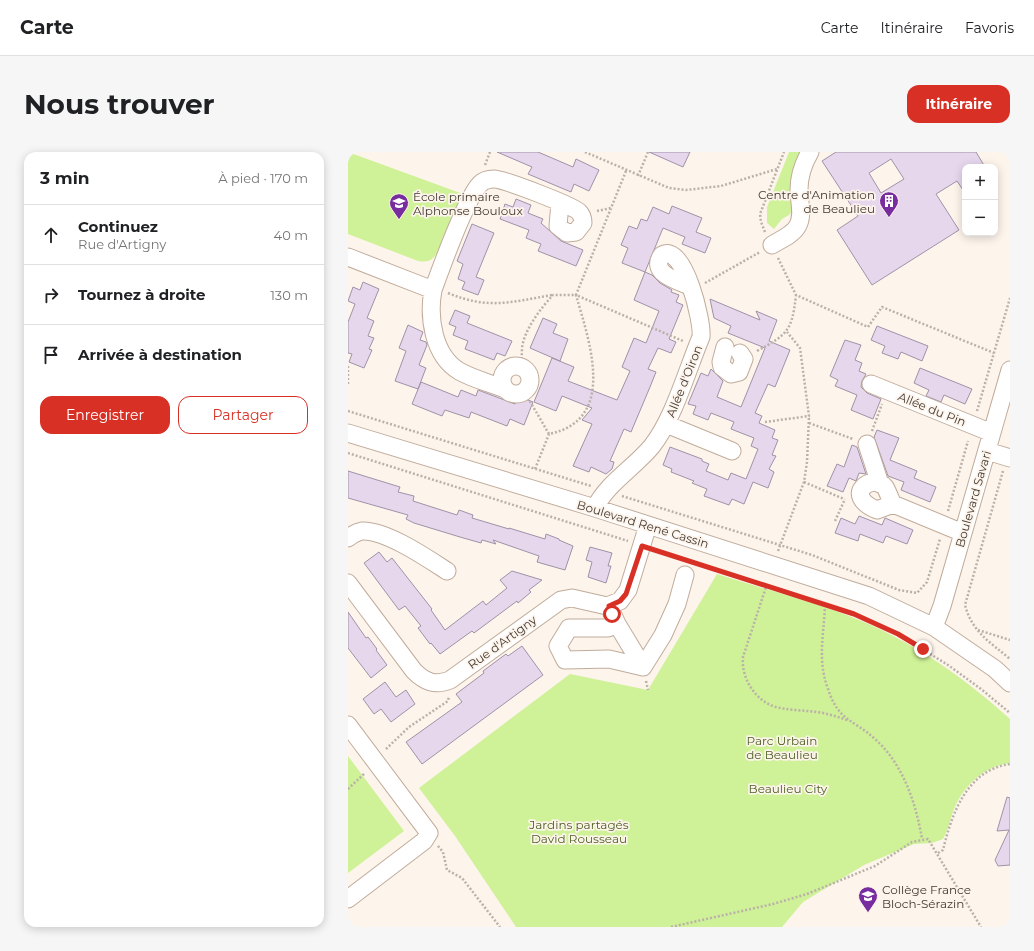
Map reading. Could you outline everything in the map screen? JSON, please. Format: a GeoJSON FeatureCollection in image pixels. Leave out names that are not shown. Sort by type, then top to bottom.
{"type":"FeatureCollection","features":[{"type":"Feature","properties":{"kind":"street"},"geometry":{"type":"LineString","coordinates":[[772,245],[792,232],[797,226],[800,211],[799,191],[802,169],[810,152]]}},
{"type":"Feature","properties":{"kind":"street"},"geometry":{"type":"LineString","coordinates":[[505,389],[502,380],[504,372],[511,367],[520,367],[527,372],[529,376],[529,386],[524,391],[513,394],[505,389],[461,372],[443,354],[436,337],[432,319],[431,304],[433,290],[466,209],[475,190],[482,182],[490,179],[497,179],[560,203]]}},
{"type":"Feature","properties":{"kind":"street"},"geometry":{"type":"LineString","coordinates":[[349,261],[433,290]]}},
{"type":"Feature","properties":{"kind":"street","name":"Allée d'Oiron"},"geometry":{"type":"LineString","coordinates":[[595,508],[600,497],[653,445],[666,424],[699,342],[700,314],[691,288]]}},
{"type":"Feature","properties":{"kind":"street","name":"Allée d'Oiron"},"geometry":{"type":"LineString","coordinates":[[699,342],[738,352]]}},
{"type":"Feature","properties":{"kind":"street","name":"Boulevard Savari"},"geometry":{"type":"LineString","coordinates":[[934,627],[942,606],[1010,370]]}},
{"type":"Feature","properties":{"kind":"street","name":"Allée du Pin"},"geometry":{"type":"LineString","coordinates":[[871,384],[992,433]]}},
{"type":"Feature","properties":{"kind":"street","name":"Allée d'Oiron"},"geometry":{"type":"LineString","coordinates":[[666,424],[732,451]]}},
{"type":"Feature","properties":{"kind":"street","name":"Boulevard René Cassin"},"geometry":{"type":"LineString","coordinates":[[348,433],[595,508],[869,596],[934,627],[995,669],[1010,683]]}},
{"type":"Feature","properties":{"kind":"street"},"geometry":{"type":"LineString","coordinates":[[867,444],[880,484]]}},
{"type":"Feature","properties":{"kind":"street"},"geometry":{"type":"LineString","coordinates":[[987,452],[1009,458]]}},
{"type":"Feature","properties":{"kind":"street"},"geometry":{"type":"LineString","coordinates":[[893,504],[877,510],[866,506],[861,500],[860,494],[868,483],[875,482],[884,486],[893,504],[963,533]]}},
{"type":"Feature","properties":{"kind":"street"},"geometry":{"type":"LineString","coordinates":[[643,667],[616,624],[609,606],[620,601],[626,594],[648,525]]}},
{"type":"Feature","properties":{"kind":"street"},"geometry":{"type":"LineString","coordinates":[[348,538],[361,531],[379,535],[402,543],[446,570]]}},
{"type":"Feature","properties":{"kind":"street"},"geometry":{"type":"LineString","coordinates":[[643,667],[663,635],[677,604],[688,565]]}},
{"type":"Feature","properties":{"kind":"street","name":"Rue d'Artigny"},"geometry":{"type":"LineString","coordinates":[[348,583],[420,677],[432,683],[450,680],[561,600],[572,598],[609,606]]}},
{"type":"Feature","properties":{"kind":"street"},"geometry":{"type":"LineString","coordinates":[[616,624],[608,628],[570,628],[558,646],[565,660],[609,659],[643,667]]}},
{"type":"Feature","properties":{"kind":"street"},"geometry":{"type":"LineString","coordinates":[[348,725],[427,829],[428,835],[423,843],[348,899]]}},
{"type":"Feature","properties":{"kind":"path"},"geometry":{"type":"LineString","coordinates":[[585,152],[626,171],[669,188],[706,188],[721,186],[778,169]]}},
{"type":"Feature","properties":{"kind":"path"},"geometry":{"type":"LineString","coordinates":[[638,176],[648,152]]}},
{"type":"Feature","properties":{"kind":"path"},"geometry":{"type":"LineString","coordinates":[[738,352],[787,332],[794,316],[796,295],[762,227],[760,214],[784,152]]}},
{"type":"Feature","properties":{"kind":"path"},"geometry":{"type":"LineString","coordinates":[[548,434],[572,426],[578,421],[587,408],[593,388],[593,369],[590,344],[576,295],[626,171]]}},
{"type":"Feature","properties":{"kind":"path"},"geometry":{"type":"LineString","coordinates":[[691,288],[772,245]]}},
{"type":"Feature","properties":{"kind":"path"},"geometry":{"type":"LineString","coordinates":[[433,290],[471,302],[486,304],[507,303],[553,295],[576,295],[699,342]]}},
{"type":"Feature","properties":{"kind":"path"},"geometry":{"type":"LineString","coordinates":[[520,367],[523,347],[534,319],[553,295]]}},
{"type":"Feature","properties":{"kind":"path"},"geometry":{"type":"LineString","coordinates":[[796,295],[868,328],[882,307],[994,353]]}},
{"type":"Feature","properties":{"kind":"path"},"geometry":{"type":"LineString","coordinates":[[348,410],[780,545],[857,572],[899,590],[917,593],[927,582],[1010,298]]}},
{"type":"Feature","properties":{"kind":"path"},"geometry":{"type":"LineString","coordinates":[[787,332],[800,348],[809,416],[808,462],[804,482],[766,585],[743,657],[742,666],[746,680],[758,696],[774,706],[823,713],[847,720]]}},
{"type":"Feature","properties":{"kind":"path"},"geometry":{"type":"LineString","coordinates":[[348,366],[348,386]]}},
{"type":"Feature","properties":{"kind":"path"},"geometry":{"type":"LineString","coordinates":[[809,423],[867,444],[888,390]]}},
{"type":"Feature","properties":{"kind":"path"},"geometry":{"type":"LineString","coordinates":[[524,391],[548,434]]}},
{"type":"Feature","properties":{"kind":"path"},"geometry":{"type":"LineString","coordinates":[[765,422],[809,416]]}},
{"type":"Feature","properties":{"kind":"path"},"geometry":{"type":"LineString","coordinates":[[528,488],[548,434]]}},
{"type":"Feature","properties":{"kind":"path"},"geometry":{"type":"LineString","coordinates":[[348,453],[642,546],[688,565],[766,585],[854,614],[877,624],[923,649],[981,688],[1010,713]]}},
{"type":"Feature","properties":{"kind":"path"},"geometry":{"type":"LineString","coordinates":[[1009,458],[965,605],[968,619],[975,629],[1010,659]]}},
{"type":"Feature","properties":{"kind":"path"},"geometry":{"type":"LineString","coordinates":[[804,482],[844,499],[861,500]]}},
{"type":"Feature","properties":{"kind":"path"},"geometry":{"type":"LineString","coordinates":[[835,521],[844,499]]}},
{"type":"Feature","properties":{"kind":"path"},"geometry":{"type":"LineString","coordinates":[[825,604],[821,653],[824,674],[831,697],[840,714],[874,738],[894,759],[907,787],[922,840]]}},
{"type":"Feature","properties":{"kind":"path"},"geometry":{"type":"LineString","coordinates":[[975,629],[1010,640]]}},
{"type":"Feature","properties":{"kind":"path"},"geometry":{"type":"LineString","coordinates":[[348,789],[376,762],[390,744],[409,727],[448,701],[450,680]]}},
{"type":"Feature","properties":{"kind":"path"},"geometry":{"type":"LineString","coordinates":[[938,853],[943,850],[956,808],[974,782],[992,769],[1010,764]]}},
{"type":"Feature","properties":{"kind":"path"},"geometry":{"type":"LineString","coordinates":[[428,835],[443,852],[448,870],[462,878],[500,927]]}},
{"type":"Feature","properties":{"kind":"path"},"geometry":{"type":"LineString","coordinates":[[671,927],[773,904],[807,894],[875,866],[888,859],[902,847],[922,840],[928,840],[938,853],[982,927]]}},
{"type":"Feature","properties":{"kind":"green space","name":"École primaire Alphonse Bouloux"},"geometry":{"type":"Polygon","coordinates":[[[348,152],[463,194],[441,246],[430,260],[422,262],[418,261],[348,234],[348,152]]]}},
{"type":"Feature","properties":{"kind":"green space"},"geometry":{"type":"Polygon","coordinates":[[[789,152],[803,152],[795,206],[789,215],[782,219],[774,229],[767,223],[767,207],[789,152]]]}},
{"type":"Feature","properties":{"kind":"green space","name":"Parc Urbain de Beaulieu"},"geometry":{"type":"Polygon","coordinates":[[[717,574],[810,602],[864,622],[904,641],[941,664],[977,691],[1010,719],[1010,763],[984,772],[970,784],[964,791],[953,811],[943,839],[932,843],[914,844],[864,865],[803,902],[782,927],[516,927],[455,836],[419,788],[570,674],[648,690],[717,574]]]}},
{"type":"Feature","properties":{"kind":"green space"},"geometry":{"type":"Polygon","coordinates":[[[348,756],[404,831],[348,873],[348,756]]]}},
{"type":"Feature","properties":{"kind":"building"},"geometry":{"type":"Polygon","coordinates":[[[497,152],[538,152],[573,167],[576,159],[599,170],[589,191],[574,184],[571,192],[528,174],[532,167],[497,152]]]}},
{"type":"Feature","properties":{"kind":"building"},"geometry":{"type":"Polygon","coordinates":[[[649,152],[690,152],[683,167],[649,152]]]}},
{"type":"Feature","properties":{"kind":"building","name":"Centre d'Animation de Beaulieu"},"geometry":{"type":"Polygon","coordinates":[[[836,152],[976,152],[983,164],[962,164],[962,188],[957,181],[936,194],[959,230],[872,285],[837,230],[858,216],[822,161],[836,152]],[[891,159],[869,173],[881,193],[904,179],[891,159]]]}},
{"type":"Feature","properties":{"kind":"building"},"geometry":{"type":"Polygon","coordinates":[[[516,199],[531,205],[528,213],[543,219],[541,223],[561,241],[583,250],[576,266],[538,251],[541,244],[526,238],[529,230],[500,219],[505,204],[513,207],[516,199]]]}},
{"type":"Feature","properties":{"kind":"building"},"geometry":{"type":"Polygon","coordinates":[[[672,206],[702,218],[696,232],[711,238],[705,253],[682,244],[685,237],[663,228],[645,272],[622,263],[628,248],[621,245],[629,226],[637,229],[641,219],[647,221],[653,207],[669,214],[672,206]]]}},
{"type":"Feature","properties":{"kind":"building"},"geometry":{"type":"Polygon","coordinates":[[[472,224],[494,233],[476,277],[484,280],[478,295],[462,289],[465,282],[458,279],[463,264],[457,261],[472,224]]]}},
{"type":"Feature","properties":{"kind":"building"},"geometry":{"type":"Polygon","coordinates":[[[645,272],[652,275],[660,283],[672,290],[671,292],[679,295],[676,302],[683,305],[669,339],[676,342],[671,353],[658,348],[648,369],[656,372],[631,432],[624,429],[610,461],[614,462],[612,469],[606,474],[591,467],[589,472],[573,466],[592,424],[582,420],[592,408],[562,396],[556,411],[534,402],[552,358],[574,367],[568,381],[617,400],[630,371],[622,367],[634,338],[646,343],[659,311],[634,300],[645,272]]]}},
{"type":"Feature","properties":{"kind":"building"},"geometry":{"type":"Polygon","coordinates":[[[363,282],[379,289],[367,318],[374,321],[368,336],[374,338],[369,349],[372,350],[364,368],[349,362],[352,354],[348,353],[348,322],[355,304],[348,301],[353,287],[360,290],[363,282]]]}},
{"type":"Feature","properties":{"kind":"building"},"geometry":{"type":"Polygon","coordinates":[[[710,299],[760,320],[756,311],[777,320],[769,341],[790,350],[775,387],[768,384],[755,413],[762,416],[759,423],[775,430],[772,438],[778,440],[772,455],[776,456],[769,469],[774,472],[768,488],[753,482],[744,504],[732,499],[729,505],[704,496],[707,489],[692,483],[694,481],[671,472],[672,469],[663,465],[670,447],[702,459],[702,461],[709,464],[706,471],[728,480],[731,473],[746,479],[758,449],[751,446],[754,438],[731,429],[734,422],[711,413],[708,420],[693,414],[696,406],[688,404],[701,373],[708,376],[711,369],[723,381],[717,397],[741,407],[765,348],[728,333],[731,326],[714,318],[710,299]]]}},
{"type":"Feature","properties":{"kind":"building"},"geometry":{"type":"Polygon","coordinates":[[[455,310],[470,316],[467,323],[512,341],[505,356],[497,353],[494,360],[465,349],[468,341],[453,335],[456,327],[449,324],[455,310]]]}},
{"type":"Feature","properties":{"kind":"building"},"geometry":{"type":"Polygon","coordinates":[[[543,318],[557,324],[553,333],[568,339],[560,361],[530,348],[543,318]]]}},
{"type":"Feature","properties":{"kind":"building"},"geometry":{"type":"Polygon","coordinates":[[[408,325],[423,332],[420,340],[426,342],[427,345],[419,365],[426,368],[418,389],[395,381],[406,351],[399,348],[408,325]]]}},
{"type":"Feature","properties":{"kind":"building"},"geometry":{"type":"Polygon","coordinates":[[[877,326],[928,346],[922,361],[901,352],[898,359],[882,353],[885,346],[871,340],[877,326]]]}},
{"type":"Feature","properties":{"kind":"building"},"geometry":{"type":"Polygon","coordinates":[[[845,340],[861,345],[855,360],[862,363],[859,371],[866,374],[862,381],[861,387],[867,393],[881,399],[873,419],[851,410],[857,395],[835,386],[838,380],[830,376],[845,340]]]}},
{"type":"Feature","properties":{"kind":"building"},"geometry":{"type":"Polygon","coordinates":[[[920,368],[972,389],[965,404],[944,395],[941,402],[926,396],[929,390],[914,383],[920,368]]]}},
{"type":"Feature","properties":{"kind":"building"},"geometry":{"type":"Polygon","coordinates":[[[421,382],[458,397],[461,390],[476,396],[478,390],[515,404],[518,396],[533,402],[524,425],[510,419],[507,426],[471,412],[469,418],[445,410],[442,416],[412,404],[421,382]]]}},
{"type":"Feature","properties":{"kind":"building"},"geometry":{"type":"Polygon","coordinates":[[[877,430],[899,438],[890,460],[917,471],[914,478],[936,487],[930,502],[901,490],[904,482],[888,476],[874,437],[877,430]]]}},
{"type":"Feature","properties":{"kind":"building"},"geometry":{"type":"Polygon","coordinates":[[[852,445],[857,447],[866,474],[859,473],[856,481],[849,478],[843,492],[827,486],[837,464],[844,467],[852,445]]]}},
{"type":"Feature","properties":{"kind":"building"},"geometry":{"type":"Polygon","coordinates":[[[348,471],[400,487],[398,492],[414,496],[413,501],[457,515],[459,510],[473,515],[472,518],[545,539],[546,534],[559,539],[573,546],[565,570],[537,562],[539,556],[493,540],[496,544],[482,540],[481,543],[460,537],[414,523],[406,519],[408,515],[348,498],[348,471]]]}},
{"type":"Feature","properties":{"kind":"building"},"geometry":{"type":"Polygon","coordinates":[[[859,516],[882,525],[885,518],[913,530],[907,544],[886,536],[883,543],[860,534],[858,541],[835,533],[841,518],[855,524],[859,516]]]}},
{"type":"Feature","properties":{"kind":"building"},"geometry":{"type":"Polygon","coordinates":[[[590,547],[612,553],[608,566],[611,566],[606,583],[588,577],[592,562],[586,560],[590,547]]]}},
{"type":"Feature","properties":{"kind":"building"},"geometry":{"type":"Polygon","coordinates":[[[379,552],[387,562],[392,558],[432,609],[431,610],[445,630],[483,601],[486,605],[507,588],[500,580],[512,571],[542,580],[529,590],[531,592],[518,603],[517,601],[474,633],[472,631],[440,654],[418,628],[421,626],[405,606],[399,610],[364,563],[379,552]]]}},
{"type":"Feature","properties":{"kind":"building"},"geometry":{"type":"Polygon","coordinates":[[[348,612],[366,638],[368,637],[377,649],[376,650],[387,665],[371,678],[348,648],[348,612]]]}},
{"type":"Feature","properties":{"kind":"building"},"geometry":{"type":"Polygon","coordinates":[[[522,646],[543,675],[422,764],[406,742],[462,702],[456,694],[484,673],[483,671],[506,654],[508,656],[522,646]]]}},
{"type":"Feature","properties":{"kind":"building"},"geometry":{"type":"Polygon","coordinates":[[[385,682],[396,697],[406,690],[415,704],[391,722],[381,709],[374,714],[363,699],[385,682]]]}},
{"type":"Feature","properties":{"kind":"building"},"geometry":{"type":"Polygon","coordinates":[[[1007,797],[1010,798],[1010,865],[998,866],[995,860],[1009,830],[997,831],[1007,797]]]}},
{"type":"Feature","properties":{"kind":"place","name":"Centre d'Animation de Beaulieu"},"geometry":{"type":"Point","coordinates":[889,218]}},
{"type":"Feature","properties":{"kind":"place","name":"École primaire Alphonse Bouloux"},"geometry":{"type":"Point","coordinates":[399,220]}},
{"type":"Feature","properties":{"kind":"place","name":"Collège France Bloch-Sérazin"},"geometry":{"type":"Point","coordinates":[868,913]}},
{"type":"Feature","properties":{"kind":"route"},"geometry":{"type":"LineString","coordinates":[[612,614],[609,606],[620,601],[625,596],[642,546],[854,614],[898,634],[923,649]]}},
{"type":"Feature","properties":{"kind":"park label","name":"Beaulieu City"},"geometry":{"type":"Point","coordinates":[788,788]}},
{"type":"Feature","properties":{"kind":"park label","name":"Jardins partagés David Rousseau"},"geometry":{"type":"Point","coordinates":[579,831]}}]}
